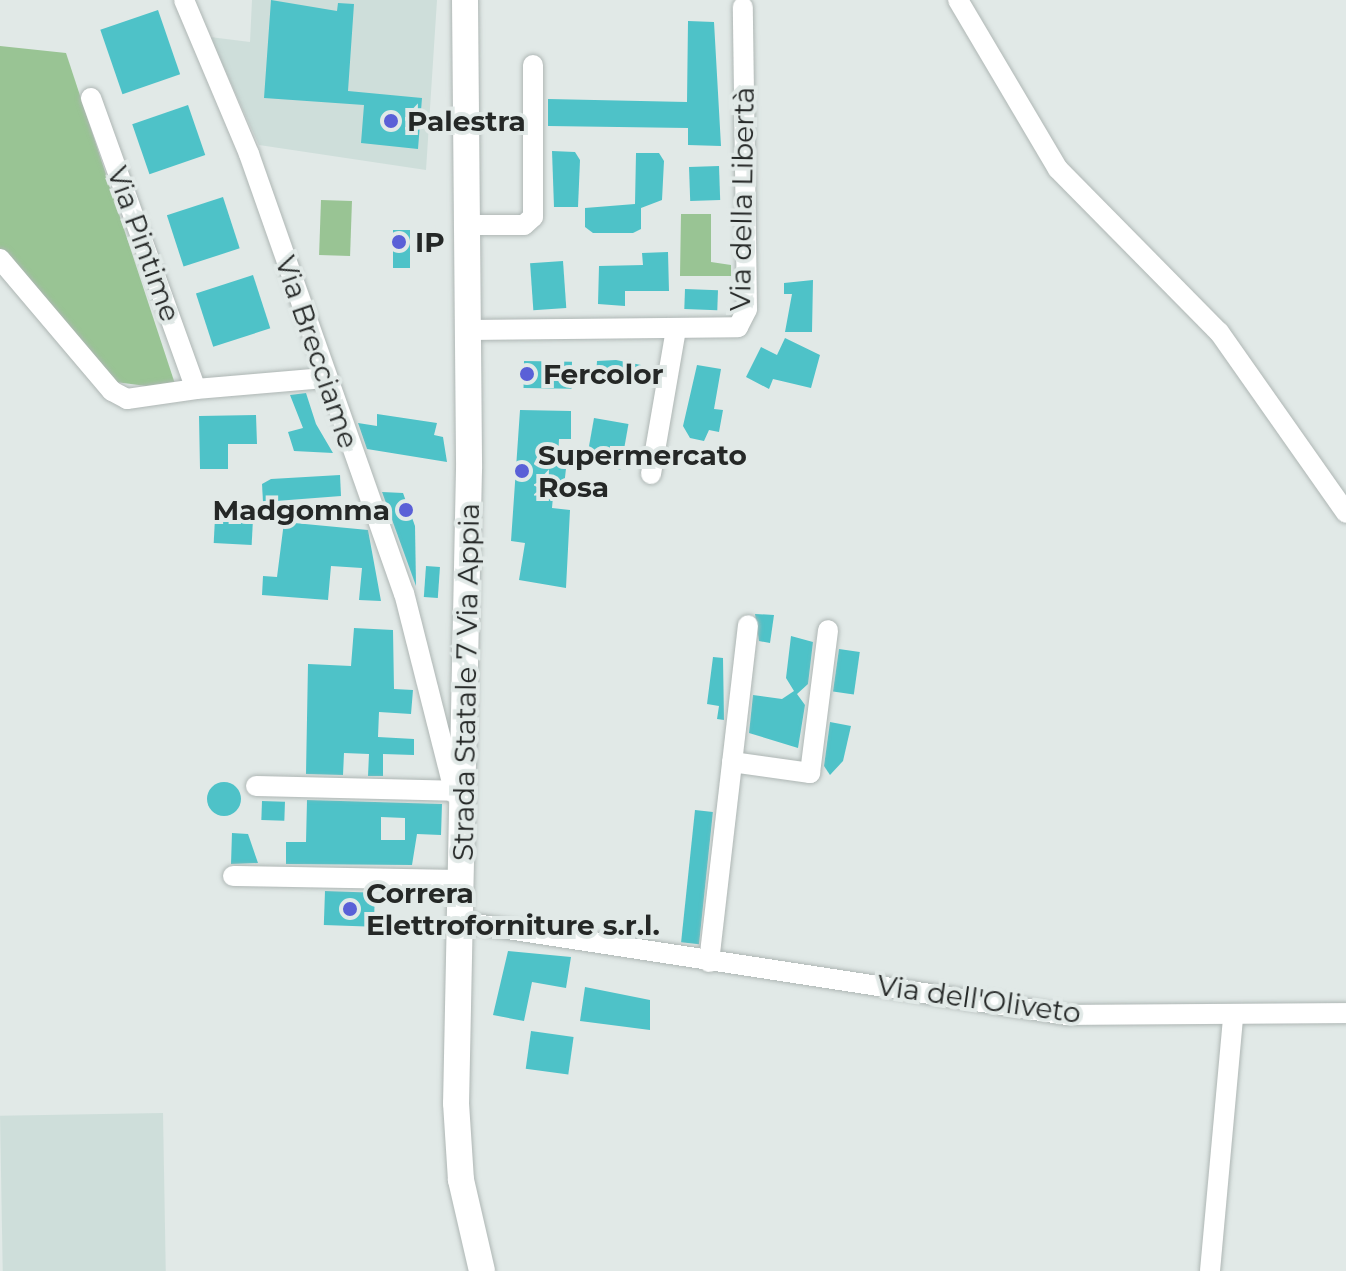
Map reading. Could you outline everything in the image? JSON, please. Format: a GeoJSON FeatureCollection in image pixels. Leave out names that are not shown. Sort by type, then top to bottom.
{"type":"FeatureCollection","features":[{"type":"Feature","properties":{"kind":"main road"},"geometry":{"type":"LineString","coordinates":[[465,0],[468,330]]}},
{"type":"Feature","properties":{"kind":"main road","name":"Strada Statale 7 Via Appia"},"geometry":{"type":"LineString","coordinates":[[468,330],[466,707],[456,1103],[461,1180],[482,1271]]}},
{"type":"Feature","properties":{"kind":"street","name":"Via Brecciame"},"geometry":{"type":"LineString","coordinates":[[184,0],[249,154],[438,708],[463,821]]}},
{"type":"Feature","properties":{"kind":"street"},"geometry":{"type":"LineString","coordinates":[[958,0],[1058,169],[1219,332],[1346,513]]}},
{"type":"Feature","properties":{"kind":"street","name":"Via della Libertà"},"geometry":{"type":"LineString","coordinates":[[468,330],[738,327],[747,309],[743,7]]}},
{"type":"Feature","properties":{"kind":"street"},"geometry":{"type":"LineString","coordinates":[[468,225],[524,225],[533,217],[533,65]]}},
{"type":"Feature","properties":{"kind":"street","name":"Via Pintime"},"geometry":{"type":"LineString","coordinates":[[91,98],[196,389]]}},
{"type":"Feature","properties":{"kind":"street"},"geometry":{"type":"LineString","coordinates":[[0,259],[112,391],[127,399],[196,389],[325,378]]}},
{"type":"Feature","properties":{"kind":"street"},"geometry":{"type":"LineString","coordinates":[[651,474],[676,330]]}},
{"type":"Feature","properties":{"kind":"street"},"geometry":{"type":"LineString","coordinates":[[709,962],[748,625]]}},
{"type":"Feature","properties":{"kind":"street"},"geometry":{"type":"LineString","coordinates":[[732,762],[810,773],[828,630]]}},
{"type":"Feature","properties":{"kind":"street"},"geometry":{"type":"LineString","coordinates":[[438,708],[450,718],[466,707]]}},
{"type":"Feature","properties":{"kind":"street"},"geometry":{"type":"LineString","coordinates":[[256,786],[454,791]]}},
{"type":"Feature","properties":{"kind":"street"},"geometry":{"type":"LineString","coordinates":[[233,876],[463,880]]}},
{"type":"Feature","properties":{"kind":"street","name":"Via dell'Oliveto"},"geometry":{"type":"LineString","coordinates":[[462,922],[1067,1015],[1233,1017],[1346,1013]]}},
{"type":"Feature","properties":{"kind":"street"},"geometry":{"type":"LineString","coordinates":[[1210,1271],[1233,1017]]}},
{"type":"Feature","properties":{"kind":"shaded area"},"geometry":{"type":"Polygon","coordinates":[[[252,0],[437,0],[426,170],[259,145],[210,37],[250,42],[252,0]]]}},
{"type":"Feature","properties":{"kind":"shaded area"},"geometry":{"type":"Polygon","coordinates":[[[163,1113],[166,1271],[3,1271],[0,1116],[163,1113]]]}},
{"type":"Feature","properties":{"kind":"green space"},"geometry":{"type":"Polygon","coordinates":[[[0,46],[66,53],[177,390],[108,381],[0,251],[0,46]]]}},
{"type":"Feature","properties":{"kind":"green space"},"geometry":{"type":"Polygon","coordinates":[[[321,200],[352,201],[350,256],[319,255],[321,200]]]}},
{"type":"Feature","properties":{"kind":"green space"},"geometry":{"type":"Polygon","coordinates":[[[681,214],[711,214],[711,262],[731,265],[731,276],[680,276],[681,214]]]}},
{"type":"Feature","properties":{"kind":"building"},"geometry":{"type":"Polygon","coordinates":[[[271,0],[337,11],[338,3],[354,4],[348,91],[422,98],[418,149],[361,143],[364,105],[264,98],[271,0]]]}},
{"type":"Feature","properties":{"kind":"building"},"geometry":{"type":"Polygon","coordinates":[[[158,10],[180,74],[122,94],[100,30],[158,10]]]}},
{"type":"Feature","properties":{"kind":"building"},"geometry":{"type":"Polygon","coordinates":[[[688,21],[714,22],[721,146],[688,145],[688,128],[548,126],[548,99],[687,102],[688,21]]]}},
{"type":"Feature","properties":{"kind":"building"},"geometry":{"type":"Polygon","coordinates":[[[188,105],[205,155],[149,174],[132,124],[188,105]]]}},
{"type":"Feature","properties":{"kind":"building"},"geometry":{"type":"Polygon","coordinates":[[[552,151],[575,152],[580,160],[578,207],[554,207],[552,151]]]}},
{"type":"Feature","properties":{"kind":"building"},"geometry":{"type":"Polygon","coordinates":[[[636,153],[659,153],[664,161],[662,200],[641,208],[641,229],[633,233],[593,233],[585,227],[585,208],[635,204],[636,153]]]}},
{"type":"Feature","properties":{"kind":"building"},"geometry":{"type":"Polygon","coordinates":[[[719,166],[720,200],[690,201],[689,167],[719,166]]]}},
{"type":"Feature","properties":{"kind":"building"},"geometry":{"type":"Polygon","coordinates":[[[223,197],[240,248],[184,267],[167,215],[223,197]]]}},
{"type":"Feature","properties":{"kind":"building"},"geometry":{"type":"Polygon","coordinates":[[[393,230],[410,230],[410,268],[393,268],[393,230]]]}},
{"type":"Feature","properties":{"kind":"building"},"geometry":{"type":"Polygon","coordinates":[[[668,252],[669,291],[625,291],[625,306],[598,304],[599,266],[643,265],[642,253],[668,252]]]}},
{"type":"Feature","properties":{"kind":"building"},"geometry":{"type":"Polygon","coordinates":[[[563,261],[566,308],[533,310],[530,263],[563,261]]]}},
{"type":"Feature","properties":{"kind":"building"},"geometry":{"type":"Polygon","coordinates":[[[253,275],[270,328],[213,347],[196,294],[253,275]]]}},
{"type":"Feature","properties":{"kind":"building"},"geometry":{"type":"Polygon","coordinates":[[[813,280],[812,332],[785,332],[792,294],[784,294],[784,283],[813,280]]]}},
{"type":"Feature","properties":{"kind":"building"},"geometry":{"type":"Polygon","coordinates":[[[685,289],[718,290],[717,310],[684,309],[685,289]]]}},
{"type":"Feature","properties":{"kind":"building"},"geometry":{"type":"Polygon","coordinates":[[[785,338],[820,355],[811,388],[773,379],[769,389],[746,377],[761,347],[777,355],[785,338]]]}},
{"type":"Feature","properties":{"kind":"building"},"geometry":{"type":"Polygon","coordinates":[[[616,360],[641,365],[639,385],[596,379],[597,361],[616,360]]]}},
{"type":"Feature","properties":{"kind":"building"},"geometry":{"type":"Polygon","coordinates":[[[524,361],[572,362],[572,389],[524,388],[524,361]]]}},
{"type":"Feature","properties":{"kind":"building"},"geometry":{"type":"Polygon","coordinates":[[[697,365],[721,369],[714,409],[723,410],[719,432],[709,430],[704,441],[690,438],[683,426],[697,365]]]}},
{"type":"Feature","properties":{"kind":"building"},"geometry":{"type":"Polygon","coordinates":[[[306,393],[316,424],[333,453],[294,451],[288,432],[303,428],[290,395],[306,393]]]}},
{"type":"Feature","properties":{"kind":"building"},"geometry":{"type":"Polygon","coordinates":[[[520,410],[571,411],[571,439],[559,439],[558,459],[567,460],[564,486],[554,485],[552,508],[570,510],[566,588],[519,580],[525,543],[511,541],[520,410]]]}},
{"type":"Feature","properties":{"kind":"building"},"geometry":{"type":"Polygon","coordinates":[[[377,414],[437,423],[434,435],[443,437],[447,462],[367,449],[358,423],[377,426],[377,414]]]}},
{"type":"Feature","properties":{"kind":"building"},"geometry":{"type":"Polygon","coordinates":[[[256,415],[257,444],[228,444],[228,469],[200,469],[199,416],[256,415]]]}},
{"type":"Feature","properties":{"kind":"building"},"geometry":{"type":"Polygon","coordinates":[[[594,418],[628,424],[620,469],[586,463],[594,418]]]}},
{"type":"Feature","properties":{"kind":"building"},"geometry":{"type":"Polygon","coordinates":[[[340,475],[341,496],[263,502],[262,484],[271,479],[340,475]]]}},
{"type":"Feature","properties":{"kind":"building"},"geometry":{"type":"Polygon","coordinates":[[[382,492],[403,493],[415,526],[416,586],[382,492]]]}},
{"type":"Feature","properties":{"kind":"building"},"geometry":{"type":"Polygon","coordinates":[[[215,518],[253,520],[252,545],[214,543],[215,518]]]}},
{"type":"Feature","properties":{"kind":"building"},"geometry":{"type":"Polygon","coordinates":[[[284,522],[368,530],[381,601],[359,600],[362,568],[331,566],[328,600],[262,595],[263,576],[277,577],[284,522]]]}},
{"type":"Feature","properties":{"kind":"building"},"geometry":{"type":"Polygon","coordinates":[[[426,566],[440,567],[438,598],[424,597],[426,566]]]}},
{"type":"Feature","properties":{"kind":"building"},"geometry":{"type":"Polygon","coordinates":[[[755,614],[774,615],[770,643],[759,641],[755,614]]]}},
{"type":"Feature","properties":{"kind":"building"},"geometry":{"type":"Polygon","coordinates":[[[354,628],[393,630],[394,689],[413,690],[411,714],[379,712],[378,737],[414,739],[414,755],[383,754],[383,776],[368,776],[369,754],[344,753],[343,775],[306,774],[308,664],[351,666],[354,628]]]}},
{"type":"Feature","properties":{"kind":"building"},"geometry":{"type":"Polygon","coordinates":[[[791,636],[813,642],[808,684],[797,694],[805,705],[798,748],[749,733],[753,695],[782,699],[794,691],[786,678],[791,636]]]}},
{"type":"Feature","properties":{"kind":"building"},"geometry":{"type":"Polygon","coordinates":[[[839,649],[860,652],[854,695],[833,692],[839,649]]]}},
{"type":"Feature","properties":{"kind":"building"},"geometry":{"type":"Polygon","coordinates":[[[713,657],[723,658],[724,720],[717,719],[719,706],[707,704],[713,657]]]}},
{"type":"Feature","properties":{"kind":"building"},"geometry":{"type":"Polygon","coordinates":[[[830,722],[851,726],[843,761],[830,775],[824,766],[830,722]]]}},
{"type":"Feature","properties":{"kind":"building"},"geometry":{"type":"Polygon","coordinates":[[[224,782],[236,787],[241,799],[236,811],[224,816],[212,811],[207,799],[212,787],[224,782]]]}},
{"type":"Feature","properties":{"kind":"building"},"geometry":{"type":"Polygon","coordinates":[[[307,800],[442,804],[441,835],[417,834],[412,865],[286,864],[286,842],[306,842],[307,800]],[[381,817],[381,840],[405,840],[405,818],[381,817]]]}},
{"type":"Feature","properties":{"kind":"building"},"geometry":{"type":"Polygon","coordinates":[[[262,801],[285,802],[284,821],[261,820],[262,801]]]}},
{"type":"Feature","properties":{"kind":"building"},"geometry":{"type":"Polygon","coordinates":[[[695,810],[713,812],[699,944],[681,942],[695,810]]]}},
{"type":"Feature","properties":{"kind":"building"},"geometry":{"type":"Polygon","coordinates":[[[232,833],[248,834],[258,863],[231,864],[232,833]]]}},
{"type":"Feature","properties":{"kind":"building","name":"Correra Elettroforniture s.r.l."},"geometry":{"type":"Polygon","coordinates":[[[325,891],[375,893],[374,927],[324,925],[325,891]]]}},
{"type":"Feature","properties":{"kind":"building"},"geometry":{"type":"Polygon","coordinates":[[[508,951],[571,957],[566,988],[532,982],[524,1021],[493,1015],[508,951]]]}},
{"type":"Feature","properties":{"kind":"building"},"geometry":{"type":"Polygon","coordinates":[[[585,987],[650,1000],[650,1030],[580,1021],[585,987]]]}},
{"type":"Feature","properties":{"kind":"building"},"geometry":{"type":"Polygon","coordinates":[[[531,1031],[574,1037],[568,1075],[526,1069],[531,1031]]]}},
{"type":"Feature","properties":{"kind":"place","name":"Palestra"},"geometry":{"type":"Point","coordinates":[391,121]}},
{"type":"Feature","properties":{"kind":"place","name":"IP"},"geometry":{"type":"Point","coordinates":[399,242]}},
{"type":"Feature","properties":{"kind":"place","name":"Fercolor"},"geometry":{"type":"Point","coordinates":[527,374]}},
{"type":"Feature","properties":{"kind":"place","name":"Supermercato Rosa"},"geometry":{"type":"Point","coordinates":[522,471]}},
{"type":"Feature","properties":{"kind":"place","name":"Madgomma"},"geometry":{"type":"Point","coordinates":[406,510]}},
{"type":"Feature","properties":{"kind":"place","name":"Correra Elettroforniture s.r.l."},"geometry":{"type":"Point","coordinates":[350,909]}}]}
